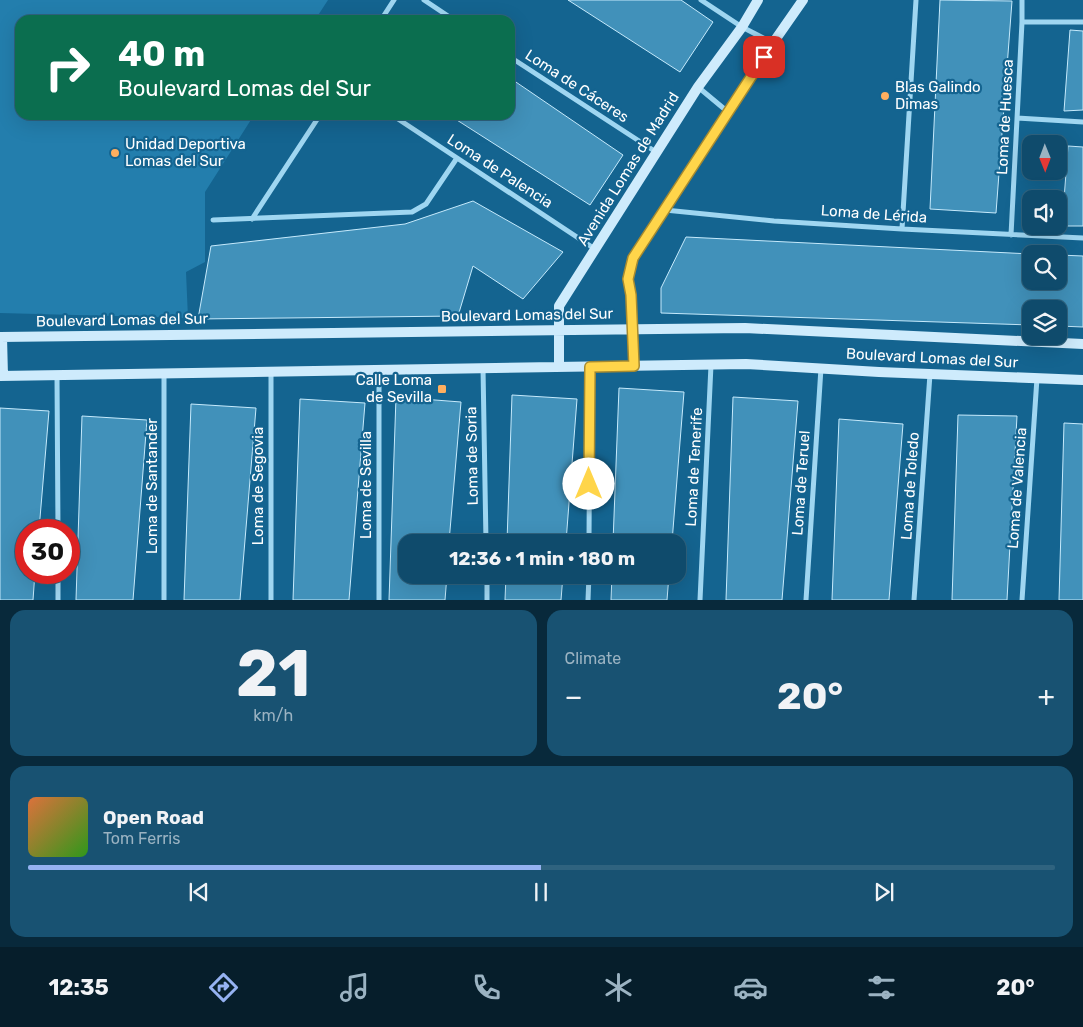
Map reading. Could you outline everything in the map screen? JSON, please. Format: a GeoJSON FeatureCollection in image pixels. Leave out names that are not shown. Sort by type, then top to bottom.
{"type":"FeatureCollection","features":[{"type":"Feature","properties":{"kind":"street"},"geometry":{"type":"LineString","coordinates":[[384,15],[394,0]]}},
{"type":"Feature","properties":{"kind":"street"},"geometry":{"type":"LineString","coordinates":[[424,0],[446,15]]}},
{"type":"Feature","properties":{"kind":"street"},"geometry":{"type":"LineString","coordinates":[[701,0],[742,27],[773,43]]}},
{"type":"Feature","properties":{"kind":"street","name":"Avenida Lomas de Madrid"},"geometry":{"type":"LineString","coordinates":[[559,367],[559,306],[698,87],[742,27],[758,0]]}},
{"type":"Feature","properties":{"kind":"street"},"geometry":{"type":"LineString","coordinates":[[634,366],[631,295],[628,279],[633,258],[803,0]]}},
{"type":"Feature","properties":{"kind":"street"},"geometry":{"type":"LineString","coordinates":[[902,229],[916,0]]}},
{"type":"Feature","properties":{"kind":"street","name":"Loma de Huesca"},"geometry":{"type":"LineString","coordinates":[[1011,235],[1022,0]]}},
{"type":"Feature","properties":{"kind":"street"},"geometry":{"type":"LineString","coordinates":[[1022,22],[1083,22]]}},
{"type":"Feature","properties":{"kind":"street","name":"Loma de Cáceres"},"geometry":{"type":"LineString","coordinates":[[515,60],[656,152]]}},
{"type":"Feature","properties":{"kind":"street"},"geometry":{"type":"LineString","coordinates":[[698,87],[728,112]]}},
{"type":"Feature","properties":{"kind":"street"},"geometry":{"type":"LineString","coordinates":[[1017,118],[1083,122]]}},
{"type":"Feature","properties":{"kind":"street"},"geometry":{"type":"LineString","coordinates":[[252,219],[317,120]]}},
{"type":"Feature","properties":{"kind":"street","name":"Loma de Palencia"},"geometry":{"type":"LineString","coordinates":[[400,120],[595,248]]}},
{"type":"Feature","properties":{"kind":"street"},"geometry":{"type":"LineString","coordinates":[[213,220],[412,212],[426,204],[457,158]]}},
{"type":"Feature","properties":{"kind":"street","name":"Loma de Lérida"},"geometry":{"type":"LineString","coordinates":[[664,210],[902,229],[1083,238]]}},
{"type":"Feature","properties":{"kind":"street","name":"Boulevard Lomas del Sur"},"geometry":{"type":"LineString","coordinates":[[1,337],[745,328],[1083,344]]}},
{"type":"Feature","properties":{"kind":"street"},"geometry":{"type":"LineString","coordinates":[[1,337],[1,376]]}},
{"type":"Feature","properties":{"kind":"street","name":"Boulevard Lomas del Sur"},"geometry":{"type":"LineString","coordinates":[[1,376],[746,364],[1083,380]]}},
{"type":"Feature","properties":{"kind":"street","name":"Loma de Tenerife"},"geometry":{"type":"LineString","coordinates":[[700,600],[712,365]]}},
{"type":"Feature","properties":{"kind":"street"},"geometry":{"type":"LineString","coordinates":[[589,534],[590,367]]}},
{"type":"Feature","properties":{"kind":"street","name":"Loma de Soria"},"geometry":{"type":"LineString","coordinates":[[483,368],[486,534]]}},
{"type":"Feature","properties":{"kind":"street","name":"Loma de Teruel"},"geometry":{"type":"LineString","coordinates":[[806,600],[821,368]]}},
{"type":"Feature","properties":{"kind":"street","name":"Loma de Sevilla"},"geometry":{"type":"LineString","coordinates":[[378,370],[379,600]]}},
{"type":"Feature","properties":{"kind":"street","name":"Loma de Segovia"},"geometry":{"type":"LineString","coordinates":[[270,600],[271,372]]}},
{"type":"Feature","properties":{"kind":"street","name":"Loma de Santander"},"geometry":{"type":"LineString","coordinates":[[164,373],[164,600]]}},
{"type":"Feature","properties":{"kind":"street","name":"Loma de Toledo"},"geometry":{"type":"LineString","coordinates":[[914,600],[930,373]]}},
{"type":"Feature","properties":{"kind":"street"},"geometry":{"type":"LineString","coordinates":[[57,375],[58,519]]}},
{"type":"Feature","properties":{"kind":"street","name":"Loma de Valencia"},"geometry":{"type":"LineString","coordinates":[[1022,600],[1037,378]]}},
{"type":"Feature","properties":{"kind":"street"},"geometry":{"type":"LineString","coordinates":[[58,584],[58,600]]}},
{"type":"Feature","properties":{"kind":"street"},"geometry":{"type":"LineString","coordinates":[[487,584],[487,600]]}},
{"type":"Feature","properties":{"kind":"street"},"geometry":{"type":"LineString","coordinates":[[588,600],[589,584]]}},
{"type":"Feature","properties":{"kind":"shaded area","name":"Unidad Deportiva Lomas del Sur"},"geometry":{"type":"Polygon","coordinates":[[[0,0],[328,0],[318,15],[15,15],[15,120],[251,120],[205,192],[205,262],[186,272],[188,318],[0,313],[0,0]]]}},
{"type":"Feature","properties":{"kind":"building"},"geometry":{"type":"Polygon","coordinates":[[[568,0],[681,0],[713,22],[680,72],[568,0]]]}},
{"type":"Feature","properties":{"kind":"building"},"geometry":{"type":"Polygon","coordinates":[[[940,0],[1012,1],[996,213],[930,209],[940,0]]]}},
{"type":"Feature","properties":{"kind":"building"},"geometry":{"type":"Polygon","coordinates":[[[1070,30],[1083,31],[1083,110],[1064,111],[1070,30]]]}},
{"type":"Feature","properties":{"kind":"building"},"geometry":{"type":"Polygon","coordinates":[[[515,81],[623,155],[590,205],[457,120],[515,120],[515,81]]]}},
{"type":"Feature","properties":{"kind":"building"},"geometry":{"type":"Polygon","coordinates":[[[1068,146],[1083,147],[1083,226],[1067,226],[1067,190],[1065,190],[1065,180],[1068,180],[1068,146]]]}},
{"type":"Feature","properties":{"kind":"building"},"geometry":{"type":"Polygon","coordinates":[[[473,201],[563,252],[523,299],[473,266],[458,316],[198,319],[211,246],[405,224],[473,201]]]}},
{"type":"Feature","properties":{"kind":"building"},"geometry":{"type":"Polygon","coordinates":[[[686,237],[1022,254],[1022,290],[1067,290],[1067,255],[1083,256],[1083,327],[1067,326],[1067,300],[1022,300],[1022,325],[661,313],[661,288],[686,237]]]}},
{"type":"Feature","properties":{"kind":"building"},"geometry":{"type":"Polygon","coordinates":[[[619,388],[684,392],[673,534],[613,534],[619,388]]]}},
{"type":"Feature","properties":{"kind":"building"},"geometry":{"type":"Polygon","coordinates":[[[512,395],[577,399],[567,534],[507,534],[512,395]]]}},
{"type":"Feature","properties":{"kind":"building"},"geometry":{"type":"Polygon","coordinates":[[[396,397],[461,402],[450,534],[398,534],[398,584],[446,584],[445,600],[389,600],[396,397]]]}},
{"type":"Feature","properties":{"kind":"building"},"geometry":{"type":"Polygon","coordinates":[[[733,397],[798,401],[782,600],[726,600],[733,397]]]}},
{"type":"Feature","properties":{"kind":"building"},"geometry":{"type":"Polygon","coordinates":[[[300,399],[365,403],[349,600],[293,600],[300,399]]]}},
{"type":"Feature","properties":{"kind":"building"},"geometry":{"type":"Polygon","coordinates":[[[191,404],[256,408],[240,600],[184,600],[191,404]]]}},
{"type":"Feature","properties":{"kind":"building"},"geometry":{"type":"Polygon","coordinates":[[[0,408],[49,411],[40,519],[15,519],[15,584],[34,584],[33,600],[0,600],[0,408]]]}},
{"type":"Feature","properties":{"kind":"building"},"geometry":{"type":"Polygon","coordinates":[[[958,415],[1017,416],[1007,600],[952,600],[958,415]]]}},
{"type":"Feature","properties":{"kind":"building"},"geometry":{"type":"Polygon","coordinates":[[[82,416],[147,420],[133,600],[76,600],[77,584],[80,584],[79,519],[82,416]]]}},
{"type":"Feature","properties":{"kind":"building"},"geometry":{"type":"Polygon","coordinates":[[[839,419],[903,424],[889,600],[832,600],[839,419]]]}},
{"type":"Feature","properties":{"kind":"building"},"geometry":{"type":"Polygon","coordinates":[[[1064,423],[1083,424],[1083,600],[1059,600],[1064,423]]]}},
{"type":"Feature","properties":{"kind":"building"},"geometry":{"type":"Polygon","coordinates":[[[506,584],[562,584],[561,600],[505,600],[506,584]]]}},
{"type":"Feature","properties":{"kind":"building"},"geometry":{"type":"Polygon","coordinates":[[[612,584],[668,584],[667,600],[611,600],[612,584]]]}},
{"type":"Feature","properties":{"kind":"place","name":"Blas Galindo Dimas"},"geometry":{"type":"Point","coordinates":[885,96]}},
{"type":"Feature","properties":{"kind":"place","name":"Unidad Deportiva Lomas del Sur"},"geometry":{"type":"Point","coordinates":[115,153]}},
{"type":"Feature","properties":{"kind":"place","name":"Calle Loma de Sevilla"},"geometry":{"type":"Point","coordinates":[442,389]}},
{"type":"Feature","properties":{"kind":"route"},"geometry":{"type":"LineString","coordinates":[[589,484],[590,367],[634,366],[631,295],[628,279],[633,258],[764,57]]}}]}
